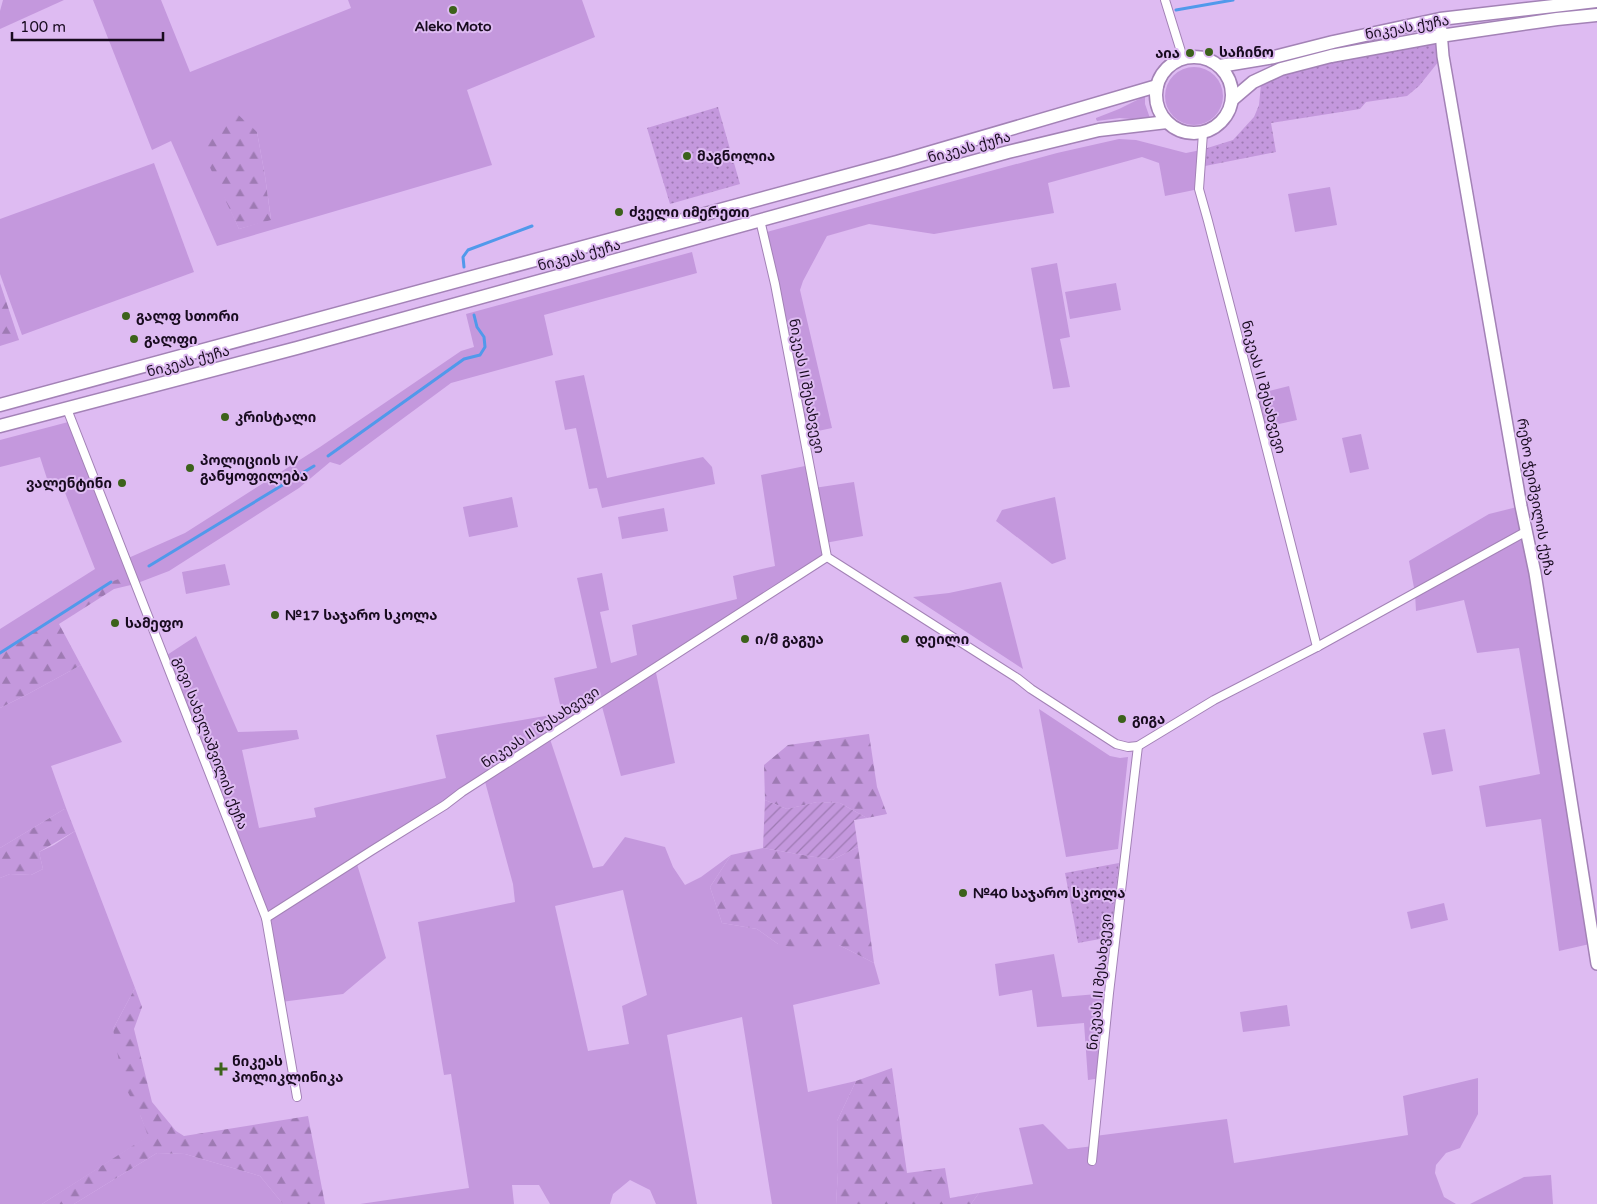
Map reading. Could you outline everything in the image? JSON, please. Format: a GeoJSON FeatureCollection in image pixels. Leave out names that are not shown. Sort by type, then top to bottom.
{"type":"FeatureCollection","features":[{"type":"Feature","properties":{"kind":"main road","name":"ნიკეას ქუჩა"},"geometry":{"type":"LineString","coordinates":[[1220,66],[1274,57],[1440,19],[1597,0]]}},
{"type":"Feature","properties":{"kind":"main road","name":"ნიკეას ქუჩა"},"geometry":{"type":"LineString","coordinates":[[1203,133],[1214,129],[1223,121],[1230,111],[1233,99],[1254,82],[1281,69],[1355,51],[1440,36],[1597,15]]}},
{"type":"Feature","properties":{"kind":"main road","name":"რეზო ჭეიშვილის ქუჩა"},"geometry":{"type":"LineString","coordinates":[[1440,19],[1440,36],[1521,506],[1527,531],[1597,964]]}},
{"type":"Feature","properties":{"kind":"main road"},"geometry":{"type":"LineString","coordinates":[[1203,133],[1190,134],[1179,131],[1167,122],[1160,112],[1156,100],[1157,86],[1162,74],[1171,64],[1183,58],[1196,57],[1209,60],[1220,66],[1227,76],[1232,87],[1233,99]]}},
{"type":"Feature","properties":{"kind":"main road","name":"ნიკეას ქუჩა"},"geometry":{"type":"LineString","coordinates":[[0,405],[897,162],[1157,86]]}},
{"type":"Feature","properties":{"kind":"main road","name":"ნიკეას ქუჩა"},"geometry":{"type":"LineString","coordinates":[[0,426],[221,368],[1008,152],[1099,130],[1167,122]]}},
{"type":"Feature","properties":{"kind":"main road"},"geometry":{"type":"LineString","coordinates":[[216,346],[221,368]]}},
{"type":"Feature","properties":{"kind":"street"},"geometry":{"type":"LineString","coordinates":[[1165,0],[1183,58]]}},
{"type":"Feature","properties":{"kind":"street","name":"ნიკეას II შესახვევი"},"geometry":{"type":"LineString","coordinates":[[1203,133],[1199,189],[1317,647]]}},
{"type":"Feature","properties":{"kind":"street","name":"ნიკეას II შესახვევი"},"geometry":{"type":"LineString","coordinates":[[266,918],[445,805],[469,787],[827,557],[775,284],[760,220]]}},
{"type":"Feature","properties":{"kind":"street","name":"გივი სახელაშვილის ქუჩა"},"geometry":{"type":"LineString","coordinates":[[67,409],[266,918],[297,1097]]}},
{"type":"Feature","properties":{"kind":"street"},"geometry":{"type":"LineString","coordinates":[[827,557],[1017,678],[1116,744],[1128,747],[1138,746],[1214,700],[1317,647],[1527,531]]}},
{"type":"Feature","properties":{"kind":"street","name":"ნიკეას II შესახვევი"},"geometry":{"type":"LineString","coordinates":[[1092,1161],[1138,746]]}},
{"type":"Feature","properties":{"kind":"green space"},"geometry":{"type":"Polygon","coordinates":[[[3,0],[64,0],[0,29],[0,11],[3,0]]]}},
{"type":"Feature","properties":{"kind":"green space"},"geometry":{"type":"Polygon","coordinates":[[[93,0],[161,0],[190,72],[351,8],[348,0],[582,0],[595,37],[467,90],[492,165],[217,246],[171,141],[152,150],[93,0]],[[257,132],[221,189],[239,229],[271,219],[257,132]]]}},
{"type":"Feature","properties":{"kind":"green space"},"geometry":{"type":"Polygon","coordinates":[[[1440,36],[1443,56],[1419,86],[1407,96],[1366,102],[1360,109],[1271,123],[1276,152],[1200,167],[1201,150],[1233,140],[1254,117],[1259,105],[1261,84],[1258,79],[1440,36]]]}},
{"type":"Feature","properties":{"kind":"green space"},"geometry":{"type":"Polygon","coordinates":[[[1188,67],[1200,67],[1210,71],[1219,80],[1223,102],[1215,117],[1200,125],[1188,125],[1178,121],[1169,112],[1165,102],[1165,90],[1169,80],[1178,71],[1188,67]]]}},
{"type":"Feature","properties":{"kind":"green space"},"geometry":{"type":"Polygon","coordinates":[[[1145,96],[1145,104],[1151,121],[1120,118],[1097,121],[1096,119],[1096,118],[1145,96]]]}},
{"type":"Feature","properties":{"kind":"green space"},"geometry":{"type":"Polygon","coordinates":[[[718,107],[740,184],[670,204],[647,128],[718,107]]]}},
{"type":"Feature","properties":{"kind":"green space"},"geometry":{"type":"Polygon","coordinates":[[[234,111],[257,132],[271,220],[239,229],[205,157],[207,129],[234,111]]]}},
{"type":"Feature","properties":{"kind":"green space"},"geometry":{"type":"Polygon","coordinates":[[[1119,139],[1136,140],[1186,153],[1201,150],[1199,189],[1165,196],[1159,163],[1142,157],[1048,183],[1054,213],[934,234],[869,224],[827,236],[800,290],[832,428],[804,434],[763,233],[1057,153],[1119,139]]]}},
{"type":"Feature","properties":{"kind":"green space"},"geometry":{"type":"Polygon","coordinates":[[[154,163],[194,272],[22,335],[0,274],[0,219],[154,163]]]}},
{"type":"Feature","properties":{"kind":"green space"},"geometry":{"type":"Polygon","coordinates":[[[1330,187],[1337,225],[1295,232],[1288,194],[1330,187]]]}},
{"type":"Feature","properties":{"kind":"green space"},"geometry":{"type":"Polygon","coordinates":[[[692,252],[697,273],[544,315],[553,355],[451,383],[340,465],[330,462],[299,488],[169,571],[135,584],[111,582],[0,653],[0,629],[95,569],[62,485],[50,488],[40,457],[0,467],[0,440],[72,421],[126,559],[185,533],[320,447],[461,351],[474,347],[466,314],[692,252]]]}},
{"type":"Feature","properties":{"kind":"green space"},"geometry":{"type":"Polygon","coordinates":[[[1057,263],[1070,337],[1060,339],[1070,387],[1053,389],[1031,268],[1057,263]]]}},
{"type":"Feature","properties":{"kind":"green space"},"geometry":{"type":"Polygon","coordinates":[[[0,283],[19,340],[0,346],[0,283]]]}},
{"type":"Feature","properties":{"kind":"green space"},"geometry":{"type":"Polygon","coordinates":[[[1116,283],[1121,310],[1070,319],[1065,292],[1116,283]]]}},
{"type":"Feature","properties":{"kind":"green space"},"geometry":{"type":"Polygon","coordinates":[[[584,375],[607,478],[703,457],[712,467],[715,484],[602,508],[597,488],[589,489],[576,428],[565,430],[555,381],[584,375]]]}},
{"type":"Feature","properties":{"kind":"green space"},"geometry":{"type":"Polygon","coordinates":[[[1289,386],[1297,420],[1261,428],[1253,395],[1289,386]]]}},
{"type":"Feature","properties":{"kind":"green space"},"geometry":{"type":"Polygon","coordinates":[[[1361,434],[1369,469],[1350,473],[1342,438],[1361,434]]]}},
{"type":"Feature","properties":{"kind":"green space"},"geometry":{"type":"Polygon","coordinates":[[[810,465],[814,488],[854,482],[863,536],[825,543],[827,557],[655,668],[675,763],[621,776],[601,703],[549,736],[593,868],[603,866],[625,837],[665,847],[673,867],[685,885],[701,877],[731,855],[710,887],[722,923],[757,929],[778,944],[839,945],[874,963],[880,984],[793,1005],[808,1092],[856,1081],[837,1121],[838,1172],[836,1204],[772,1204],[742,1017],[667,1035],[697,1204],[656,1204],[650,1190],[630,1180],[613,1194],[610,1204],[550,1204],[539,1185],[512,1185],[514,1204],[360,1204],[469,1188],[451,1074],[444,1075],[418,922],[515,902],[513,884],[484,778],[356,861],[386,958],[343,994],[281,1002],[266,918],[164,657],[196,636],[238,732],[297,730],[299,739],[242,750],[259,828],[316,817],[314,808],[446,778],[436,735],[562,713],[554,678],[597,668],[577,578],[602,573],[609,610],[600,612],[611,663],[637,655],[632,625],[737,599],[733,576],[775,566],[761,475],[810,465]],[[623,890],[555,906],[588,1051],[629,1044],[622,1006],[647,995],[623,890]]]}},
{"type":"Feature","properties":{"kind":"green space"},"geometry":{"type":"Polygon","coordinates":[[[512,497],[518,527],[469,537],[463,507],[512,497]]]}},
{"type":"Feature","properties":{"kind":"green space"},"geometry":{"type":"Polygon","coordinates":[[[1055,497],[1066,559],[1052,564],[996,521],[1002,510],[1055,497]]]}},
{"type":"Feature","properties":{"kind":"green space"},"geometry":{"type":"Polygon","coordinates":[[[1521,506],[1594,943],[1559,951],[1541,819],[1486,827],[1479,786],[1540,774],[1519,648],[1477,653],[1464,600],[1416,611],[1415,593],[1409,561],[1489,514],[1521,506]]]}},
{"type":"Feature","properties":{"kind":"green space"},"geometry":{"type":"Polygon","coordinates":[[[664,508],[668,531],[622,539],[618,517],[664,508]]]}},
{"type":"Feature","properties":{"kind":"green space"},"geometry":{"type":"Polygon","coordinates":[[[225,564],[230,585],[186,594],[182,572],[225,564]]]}},
{"type":"Feature","properties":{"kind":"green space"},"geometry":{"type":"Polygon","coordinates":[[[131,574],[135,584],[114,589],[59,624],[81,665],[0,708],[0,653],[111,582],[131,574]]]}},
{"type":"Feature","properties":{"kind":"green space"},"geometry":{"type":"Polygon","coordinates":[[[1001,582],[1023,669],[913,597],[949,593],[1001,582]]]}},
{"type":"Feature","properties":{"kind":"green space"},"geometry":{"type":"Polygon","coordinates":[[[81,665],[122,742],[51,766],[66,808],[0,848],[0,708],[81,665]]]}},
{"type":"Feature","properties":{"kind":"green space"},"geometry":{"type":"Polygon","coordinates":[[[1039,709],[1110,756],[1128,757],[1118,849],[1066,857],[1039,709]]]}},
{"type":"Feature","properties":{"kind":"green space"},"geometry":{"type":"Polygon","coordinates":[[[1445,729],[1453,771],[1432,775],[1423,733],[1445,729]]]}},
{"type":"Feature","properties":{"kind":"green space"},"geometry":{"type":"Polygon","coordinates":[[[869,734],[877,787],[887,814],[867,818],[840,803],[817,802],[787,809],[765,800],[764,765],[788,745],[869,734]]]}},
{"type":"Feature","properties":{"kind":"green space"},"geometry":{"type":"Polygon","coordinates":[[[765,800],[787,809],[817,802],[840,803],[867,818],[854,820],[858,847],[832,860],[763,848],[765,800]]]}},
{"type":"Feature","properties":{"kind":"green space"},"geometry":{"type":"Polygon","coordinates":[[[66,808],[75,831],[39,852],[43,869],[31,875],[10,874],[0,878],[0,848],[66,808]]]}},
{"type":"Feature","properties":{"kind":"green space"},"geometry":{"type":"Polygon","coordinates":[[[75,831],[135,988],[113,1029],[141,1117],[149,1136],[42,1204],[0,1204],[0,878],[10,874],[31,875],[43,869],[39,852],[54,845],[75,831]]]}},
{"type":"Feature","properties":{"kind":"green space"},"geometry":{"type":"Polygon","coordinates":[[[858,847],[874,963],[839,945],[817,954],[778,944],[757,929],[722,923],[710,887],[731,855],[763,848],[832,860],[858,847]]]}},
{"type":"Feature","properties":{"kind":"green space"},"geometry":{"type":"Polygon","coordinates":[[[1119,863],[1111,937],[1078,943],[1065,873],[1119,863]]]}},
{"type":"Feature","properties":{"kind":"green space"},"geometry":{"type":"Polygon","coordinates":[[[1444,903],[1448,920],[1411,929],[1407,912],[1444,903]]]}},
{"type":"Feature","properties":{"kind":"green space"},"geometry":{"type":"Polygon","coordinates":[[[1054,954],[1062,997],[1109,993],[1101,1078],[1088,1080],[1084,1023],[1037,1027],[1032,990],[999,996],[995,964],[1054,954]]]}},
{"type":"Feature","properties":{"kind":"green space"},"geometry":{"type":"Polygon","coordinates":[[[135,988],[142,1007],[134,1029],[152,1102],[176,1131],[184,1136],[308,1116],[325,1204],[283,1204],[260,1176],[185,1154],[157,1153],[74,1204],[42,1204],[148,1136],[141,1117],[123,1083],[113,1029],[135,988]]]}},
{"type":"Feature","properties":{"kind":"green space"},"geometry":{"type":"Polygon","coordinates":[[[1287,1005],[1290,1026],[1243,1032],[1240,1012],[1287,1005]]]}},
{"type":"Feature","properties":{"kind":"green space"},"geometry":{"type":"Polygon","coordinates":[[[892,1068],[907,1173],[945,1168],[950,1198],[979,1193],[971,1204],[836,1204],[838,1172],[837,1121],[856,1081],[892,1068]]]}},
{"type":"Feature","properties":{"kind":"green space"},"geometry":{"type":"Polygon","coordinates":[[[1478,1078],[1478,1114],[1460,1148],[1446,1153],[1436,1165],[1435,1173],[1444,1197],[1456,1204],[971,1204],[979,1193],[1033,1184],[1019,1128],[1043,1124],[1068,1149],[1094,1146],[1095,1136],[1227,1119],[1234,1163],[1408,1135],[1403,1096],[1478,1078]]]}},
{"type":"Feature","properties":{"kind":"green space"},"geometry":{"type":"Polygon","coordinates":[[[157,1153],[185,1154],[260,1176],[283,1204],[74,1204],[157,1153]]]}},
{"type":"Feature","properties":{"kind":"green space"},"geometry":{"type":"Polygon","coordinates":[[[1551,1175],[1553,1204],[1470,1204],[1524,1177],[1551,1175]]]}},
{"type":"Feature","properties":{"kind":"waterway"},"geometry":{"type":"LineString","coordinates":[[1176,10],[1233,0]]}},
{"type":"Feature","properties":{"kind":"waterway"},"geometry":{"type":"LineString","coordinates":[[464,267],[463,257],[468,250],[532,226]]}},
{"type":"Feature","properties":{"kind":"waterway"},"geometry":{"type":"LineString","coordinates":[[328,456],[464,359],[480,355],[485,347],[484,337],[477,327],[474,315]]}},
{"type":"Feature","properties":{"kind":"waterway"},"geometry":{"type":"LineString","coordinates":[[149,566],[314,466]]}},
{"type":"Feature","properties":{"kind":"waterway"},"geometry":{"type":"LineString","coordinates":[[0,653],[111,582]]}},
{"type":"Feature","properties":{"kind":"place","name":"Aleko Moto"},"geometry":{"type":"Point","coordinates":[453,10]}},
{"type":"Feature","properties":{"kind":"place","name":"საჩინო"},"geometry":{"type":"Point","coordinates":[1209,52]}},
{"type":"Feature","properties":{"kind":"place","name":"აია"},"geometry":{"type":"Point","coordinates":[1190,53]}},
{"type":"Feature","properties":{"kind":"place","name":"მაგნოლია"},"geometry":{"type":"Point","coordinates":[687,156]}},
{"type":"Feature","properties":{"kind":"place","name":"ძველი იმერეთი"},"geometry":{"type":"Point","coordinates":[619,212]}},
{"type":"Feature","properties":{"kind":"place","name":"გალფ სთორი"},"geometry":{"type":"Point","coordinates":[126,316]}},
{"type":"Feature","properties":{"kind":"place","name":"გალფი"},"geometry":{"type":"Point","coordinates":[134,339]}},
{"type":"Feature","properties":{"kind":"place","name":"კრისტალი"},"geometry":{"type":"Point","coordinates":[225,417]}},
{"type":"Feature","properties":{"kind":"place","name":"პოლიციის IV განყოფილება"},"geometry":{"type":"Point","coordinates":[190,468]}},
{"type":"Feature","properties":{"kind":"place","name":"ვალენტინი"},"geometry":{"type":"Point","coordinates":[122,483]}},
{"type":"Feature","properties":{"kind":"place","name":"№17 საჯარო სკოლა"},"geometry":{"type":"Point","coordinates":[275,615]}},
{"type":"Feature","properties":{"kind":"place","name":"სამეფო"},"geometry":{"type":"Point","coordinates":[115,623]}},
{"type":"Feature","properties":{"kind":"place","name":"ი/მ გაგუა"},"geometry":{"type":"Point","coordinates":[745,639]}},
{"type":"Feature","properties":{"kind":"place","name":"დეილი"},"geometry":{"type":"Point","coordinates":[905,639]}},
{"type":"Feature","properties":{"kind":"place","name":"გიგა"},"geometry":{"type":"Point","coordinates":[1122,719]}},
{"type":"Feature","properties":{"kind":"place","name":"№40 საჯარო სკოლა"},"geometry":{"type":"Point","coordinates":[963,893]}},
{"type":"Feature","properties":{"kind":"place","name":"ნიკეას პოლიკლინიკა"},"geometry":{"type":"Point","coordinates":[221,1069]}}]}
